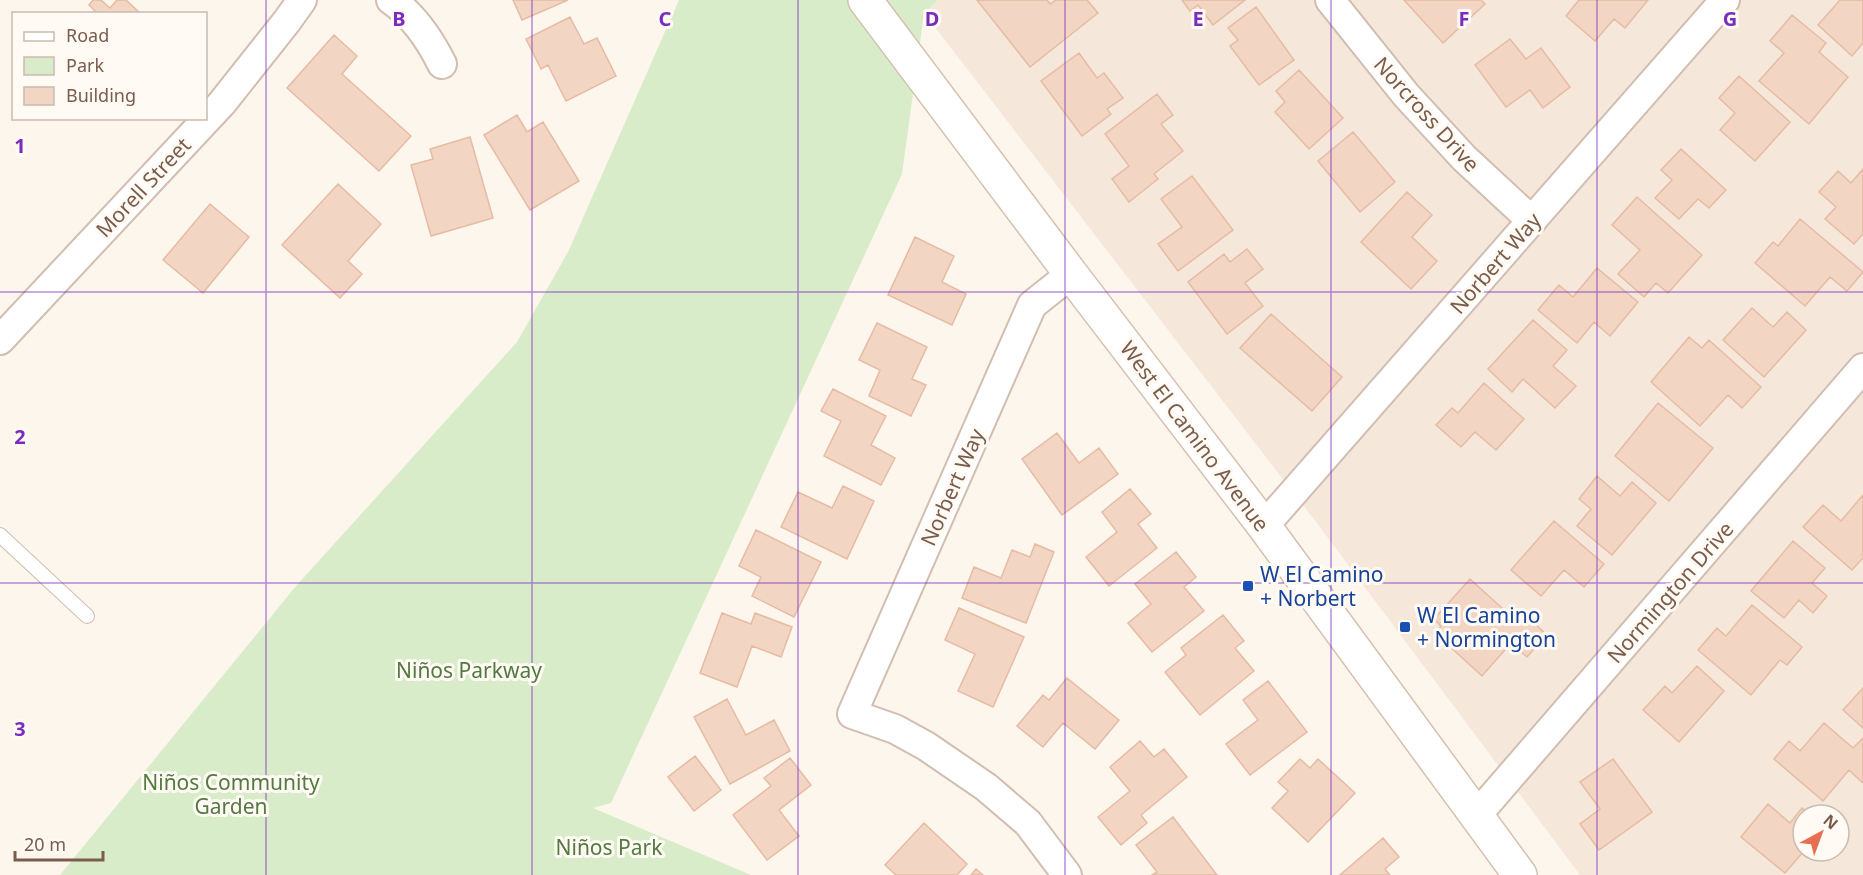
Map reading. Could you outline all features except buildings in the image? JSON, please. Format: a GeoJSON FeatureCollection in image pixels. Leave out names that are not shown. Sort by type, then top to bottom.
{"type":"FeatureCollection","features":[{"type":"Feature","properties":{"kind":"main road","name":"West El Camino Avenue"},"geometry":{"type":"LineString","coordinates":[[865,0],[1264,526],[1520,875]]}},
{"type":"Feature","properties":{"kind":"street","name":"Morell Street"},"geometry":{"type":"LineString","coordinates":[[207,119],[302,0]]}},
{"type":"Feature","properties":{"kind":"street"},"geometry":{"type":"LineString","coordinates":[[391,0],[412,20],[434,49],[442,64]]}},
{"type":"Feature","properties":{"kind":"street","name":"Norcross Drive"},"geometry":{"type":"LineString","coordinates":[[1330,0],[1406,94],[1464,158],[1532,221]]}},
{"type":"Feature","properties":{"kind":"street","name":"Norbert Way"},"geometry":{"type":"LineString","coordinates":[[1264,526],[1725,0]]}},
{"type":"Feature","properties":{"kind":"street","name":"Morell Street"},"geometry":{"type":"LineString","coordinates":[[0,340],[206,120]]}},
{"type":"Feature","properties":{"kind":"street","name":"Norbert Way"},"geometry":{"type":"LineString","coordinates":[[1067,875],[1028,824],[986,787],[926,746],[895,729],[852,714],[1032,305],[1071,274]]}},
{"type":"Feature","properties":{"kind":"street","name":"Normington Drive"},"geometry":{"type":"LineString","coordinates":[[1476,816],[1863,368]]}},
{"type":"Feature","properties":{"kind":"lane"},"geometry":{"type":"LineString","coordinates":[[0,535],[87,616]]}},
{"type":"Feature","properties":{"kind":"shaded area"},"geometry":{"type":"Polygon","coordinates":[[[938,0],[1863,0],[1863,875],[1580,875],[1319,526],[924,13],[938,0]]]}},
{"type":"Feature","properties":{"kind":"green space","name":"Niños Parkway"},"geometry":{"type":"Polygon","coordinates":[[[679,0],[938,0],[924,13],[902,174],[611,803],[593,808],[751,875],[60,875],[296,586],[517,342],[568,252],[679,0]]]}},
{"type":"Feature","properties":{"kind":"place","name":"W El Camino + Norbert"},"geometry":{"type":"Point","coordinates":[1248,586]}},
{"type":"Feature","properties":{"kind":"place","name":"W El Camino + Normington"},"geometry":{"type":"Point","coordinates":[1405,627]}},
{"type":"Feature","properties":{"kind":"park label","name":"Niños Community Garden"},"geometry":{"type":"Point","coordinates":[231,794]}},
{"type":"Feature","properties":{"kind":"park label","name":"Niños Park"},"geometry":{"type":"Point","coordinates":[609,847]}}]}
